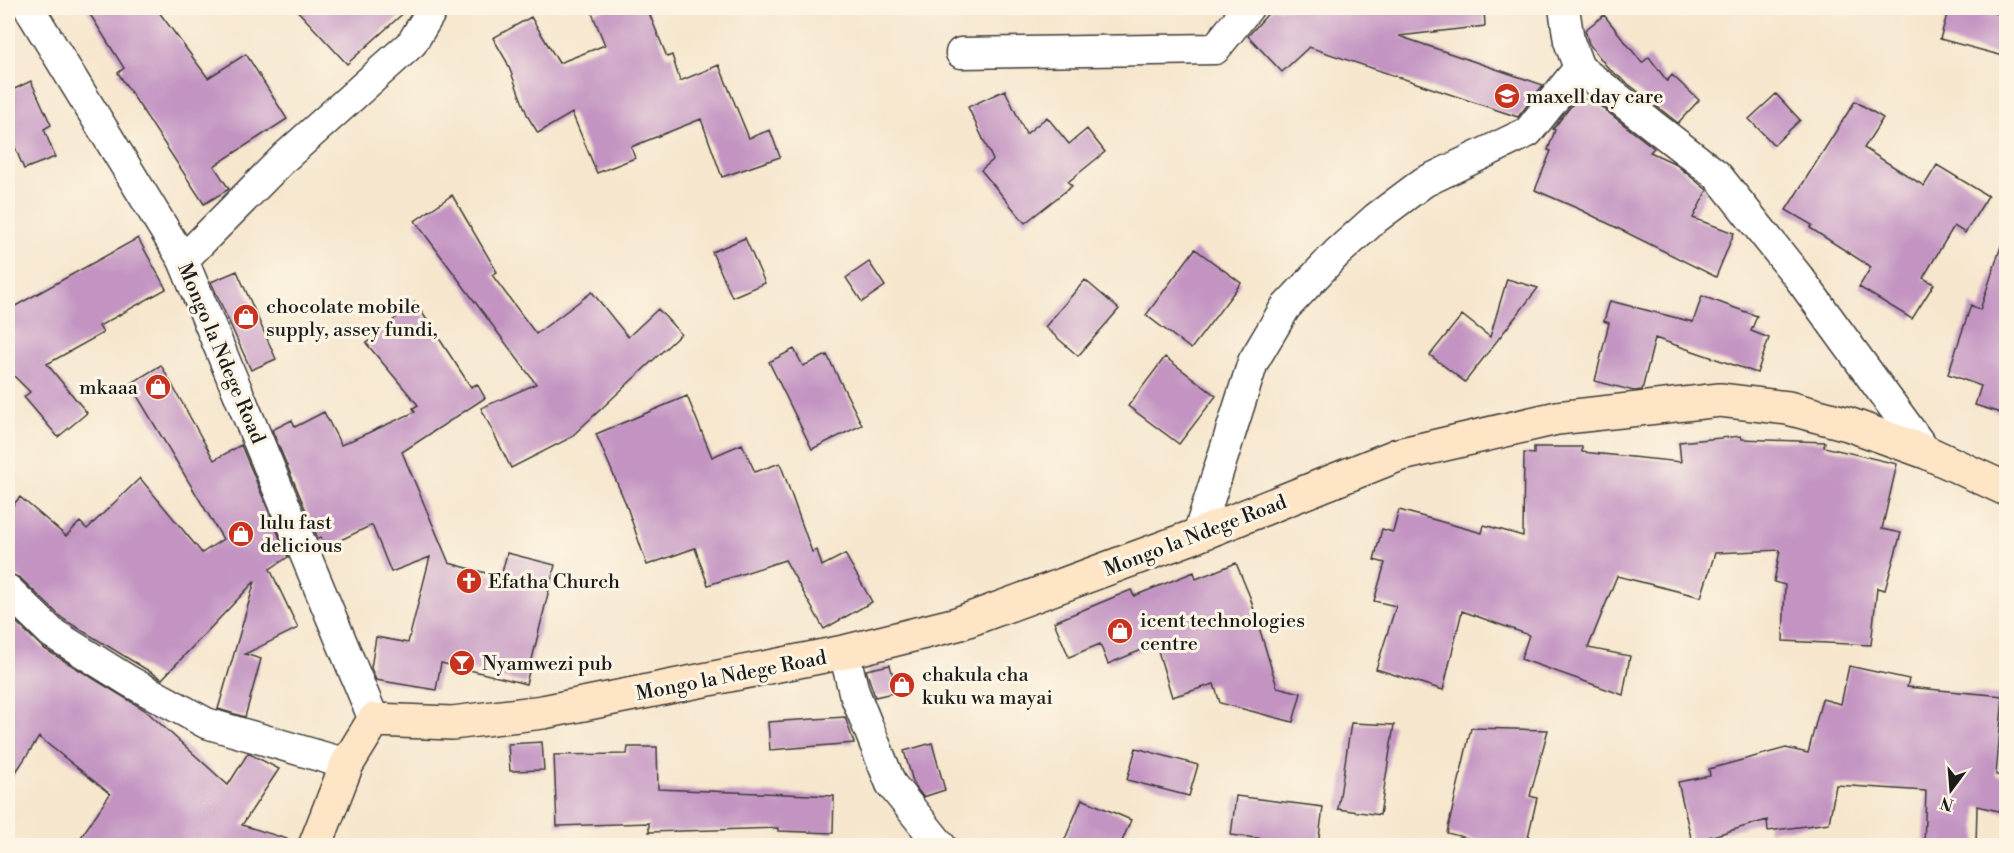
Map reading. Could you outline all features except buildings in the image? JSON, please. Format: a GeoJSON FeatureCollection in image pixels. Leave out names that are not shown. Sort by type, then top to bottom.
{"type":"FeatureCollection","features":[{"type":"Feature","properties":{"kind":"street","name":"Mongo la Ndege Road"},"geometry":{"type":"LineString","coordinates":[[29,8],[183,260],[374,720],[452,723],[543,712],[844,652],[957,624],[1198,535],[1398,455],[1557,418],[1720,400],[1798,411],[1848,424],[1926,452],[2007,489]]}},
{"type":"Feature","properties":{"kind":"street"},"geometry":{"type":"LineString","coordinates":[[183,260],[285,157],[412,43],[433,8]]}},
{"type":"Feature","properties":{"kind":"street"},"geometry":{"type":"LineString","coordinates":[[961,53],[1215,49],[1248,8]]}},
{"type":"Feature","properties":{"kind":"street"},"geometry":{"type":"LineString","coordinates":[[1564,8],[1569,41],[1579,68],[1717,175],[1800,279],[1926,452]]}},
{"type":"Feature","properties":{"kind":"street"},"geometry":{"type":"LineString","coordinates":[[1198,535],[1253,362],[1285,308],[1337,253],[1376,218],[1424,182],[1528,132],[1579,68]]}},
{"type":"Feature","properties":{"kind":"street"},"geometry":{"type":"LineString","coordinates":[[8,590],[52,633],[129,681],[206,723],[347,764]]}},
{"type":"Feature","properties":{"kind":"street"},"geometry":{"type":"LineString","coordinates":[[844,652],[854,692],[891,784],[941,846]]}},
{"type":"Feature","properties":{"kind":"street"},"geometry":{"type":"LineString","coordinates":[[315,846],[347,764],[374,720]]}},
{"type":"Feature","properties":{"kind":"place","name":"maxell day care"},"geometry":{"type":"Point","coordinates":[1507,96]}},
{"type":"Feature","properties":{"kind":"place","name":"chocolate mobile supply, assey fundi,"},"geometry":{"type":"Point","coordinates":[246,317]}},
{"type":"Feature","properties":{"kind":"place","name":"mkaaa"},"geometry":{"type":"Point","coordinates":[158,387]}},
{"type":"Feature","properties":{"kind":"place","name":"lulu fast delicious"},"geometry":{"type":"Point","coordinates":[241,534]}},
{"type":"Feature","properties":{"kind":"place","name":"Efatha Church"},"geometry":{"type":"Point","coordinates":[469,581]}},
{"type":"Feature","properties":{"kind":"place","name":"icent technologies centre"},"geometry":{"type":"Point","coordinates":[1120,631]}},
{"type":"Feature","properties":{"kind":"place","name":"Nyamwezi pub"},"geometry":{"type":"Point","coordinates":[462,663]}},
{"type":"Feature","properties":{"kind":"place","name":"chakula cha kuku wa mayai"},"geometry":{"type":"Point","coordinates":[902,685]}}]}
